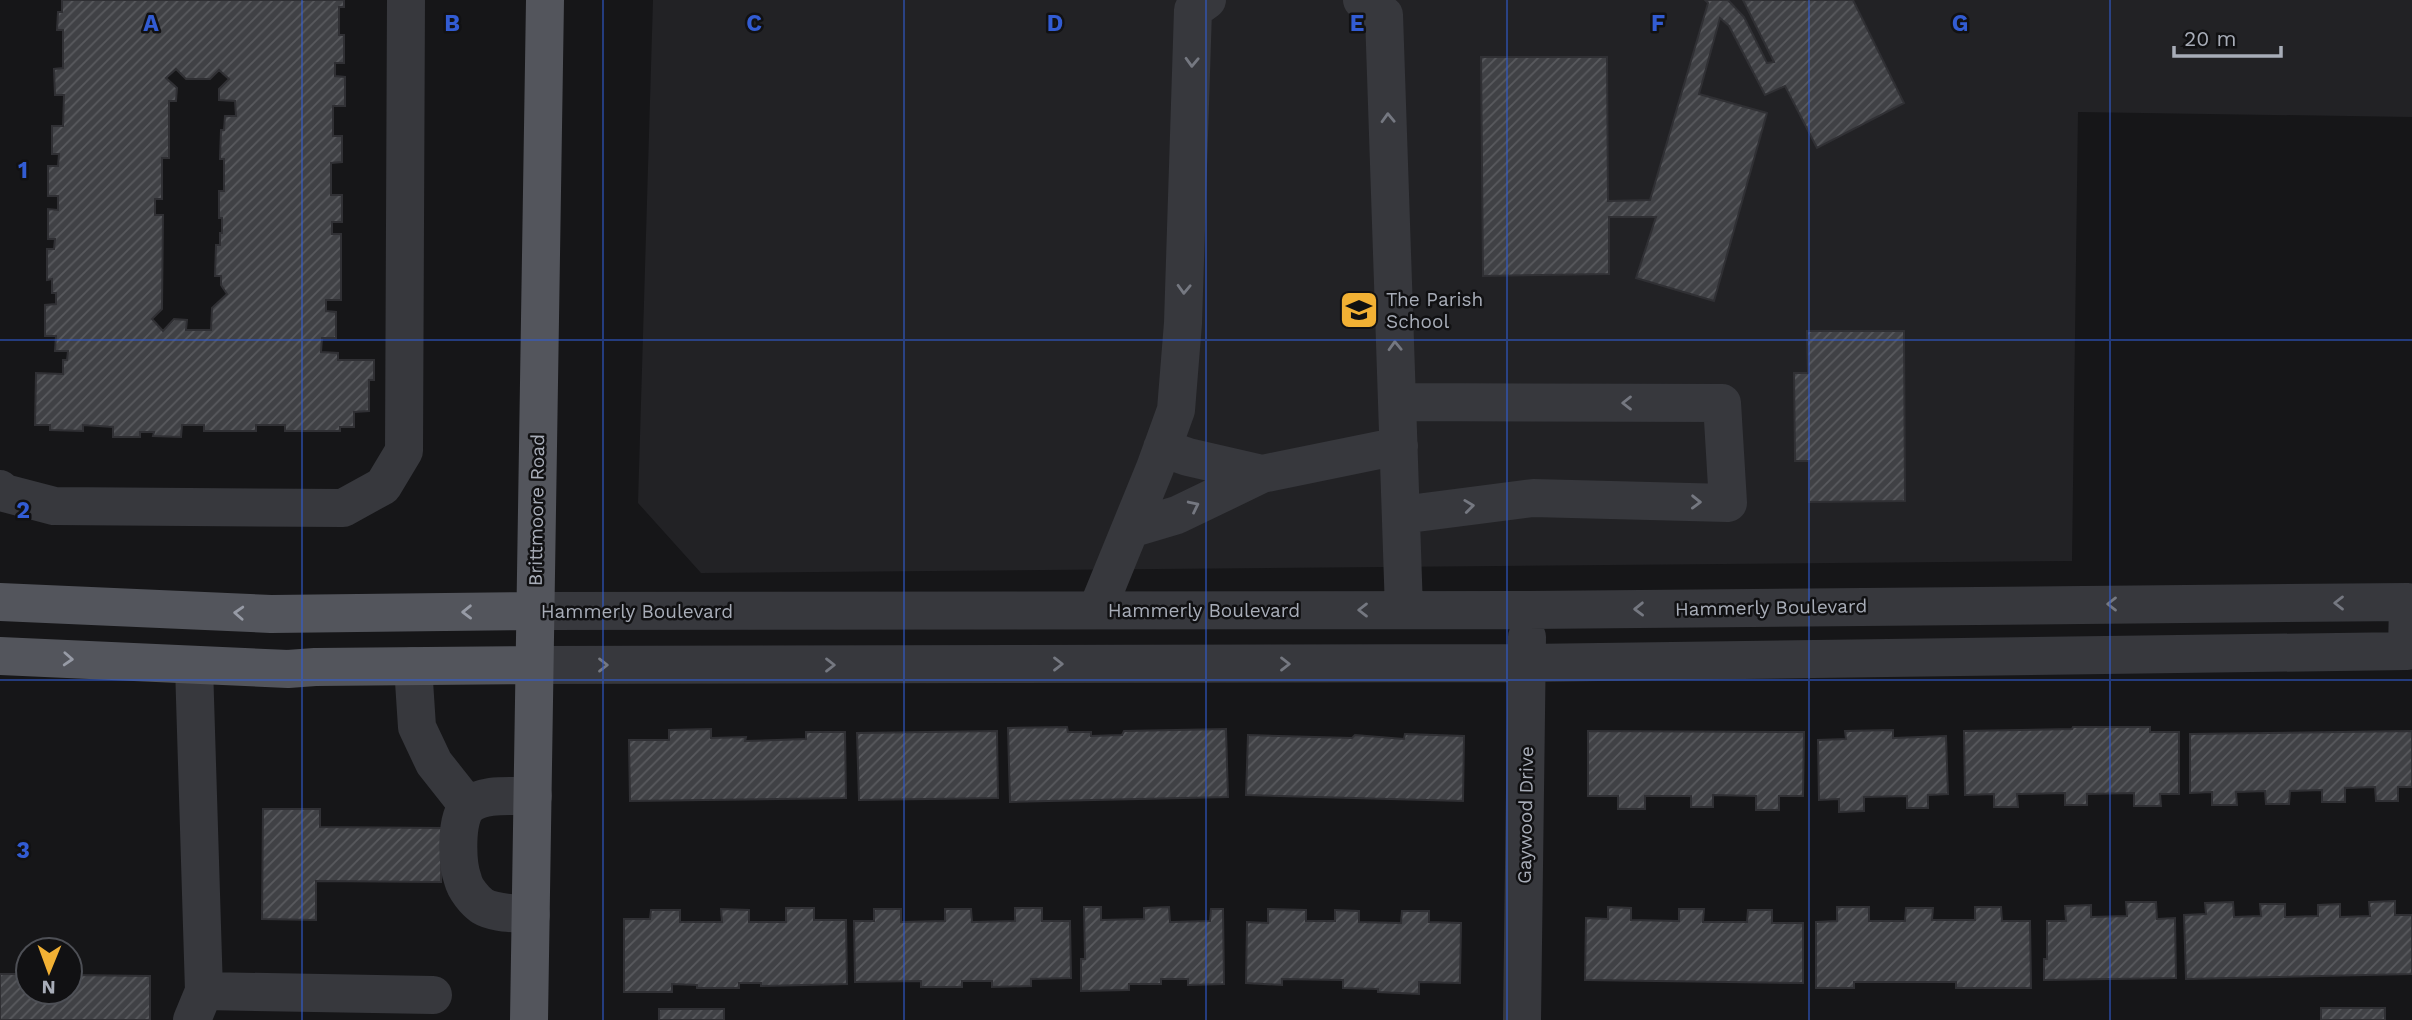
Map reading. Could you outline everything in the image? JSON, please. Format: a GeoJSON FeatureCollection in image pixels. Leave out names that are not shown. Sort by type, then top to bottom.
{"type":"FeatureCollection","features":[{"type":"Feature","properties":{"kind":"main road","name":"Brittmoore Road"},"geometry":{"type":"LineString","coordinates":[[529,1020],[545,0]]}},
{"type":"Feature","properties":{"kind":"main road","name":"Hammerly Boulevard"},"geometry":{"type":"LineString","coordinates":[[0,602],[271,614],[535,611]]}},
{"type":"Feature","properties":{"kind":"main road"},"geometry":{"type":"LineString","coordinates":[[0,656],[288,669],[534,665]]}},
{"type":"Feature","properties":{"kind":"street"},"geometry":{"type":"LineString","coordinates":[[0,489],[54,506],[343,508],[383,486],[404,452],[406,0]]}},
{"type":"Feature","properties":{"kind":"street"},"geometry":{"type":"LineString","coordinates":[[1097,610],[1176,410],[1183,323],[1193,10],[1206,0]]}},
{"type":"Feature","properties":{"kind":"street"},"geometry":{"type":"LineString","coordinates":[[1362,0],[1384,15],[1404,610]]}},
{"type":"Feature","properties":{"kind":"street"},"geometry":{"type":"LineString","coordinates":[[1397,402],[1722,403],[1728,503],[1532,498],[1401,514]]}},
{"type":"Feature","properties":{"kind":"street"},"geometry":{"type":"LineString","coordinates":[[1130,529],[1177,515],[1262,474],[1399,446]]}},
{"type":"Feature","properties":{"kind":"street"},"geometry":{"type":"LineString","coordinates":[[1162,447],[1188,457],[1262,474]]}},
{"type":"Feature","properties":{"kind":"street","name":"Hammerly Boulevard"},"geometry":{"type":"LineString","coordinates":[[535,611],[1528,610],[2408,602],[2407,651],[1986,656]]}},
{"type":"Feature","properties":{"kind":"street"},"geometry":{"type":"LineString","coordinates":[[534,665],[1527,663],[1986,656],[1984,605]]}},
{"type":"Feature","properties":{"kind":"street"},"geometry":{"type":"LineString","coordinates":[[1164,664],[1169,610]]}},
{"type":"Feature","properties":{"kind":"street","name":"Gaywood Drive"},"geometry":{"type":"LineString","coordinates":[[1522,1020],[1528,610]]}},
{"type":"Feature","properties":{"kind":"street"},"geometry":{"type":"LineString","coordinates":[[194,666],[198,1005],[433,995]]}},
{"type":"Feature","properties":{"kind":"street"},"geometry":{"type":"LineString","coordinates":[[413,666],[417,727],[434,763],[468,806]]}},
{"type":"Feature","properties":{"kind":"street"},"geometry":{"type":"LineString","coordinates":[[531,915],[491,910],[480,905],[463,882],[459,823],[468,806],[480,799],[533,796]]}},
{"type":"Feature","properties":{"kind":"shaded area","name":"The Parish School"},"geometry":{"type":"Polygon","coordinates":[[[653,0],[2412,0],[2412,117],[2078,112],[2072,561],[701,573],[638,503],[653,0]]]}},
{"type":"Feature","properties":{"kind":"building"},"geometry":{"type":"Polygon","coordinates":[[[62,0],[344,0],[344,7],[339,7],[339,35],[344,35],[344,63],[335,63],[335,76],[345,77],[345,106],[333,106],[333,136],[342,136],[342,162],[331,163],[331,195],[342,195],[342,222],[332,222],[332,234],[341,234],[341,300],[326,300],[326,311],[336,312],[336,338],[322,338],[321,352],[338,353],[338,360],[374,360],[374,380],[369,380],[369,411],[354,412],[354,427],[340,427],[340,431],[285,431],[285,425],[256,425],[256,431],[204,431],[204,425],[182,425],[181,437],[153,436],[154,432],[140,432],[140,437],[113,437],[113,427],[83,425],[83,431],[50,430],[50,425],[35,425],[36,373],[63,374],[63,360],[67,360],[68,351],[55,351],[56,336],[45,336],[45,305],[56,304],[56,293],[52,293],[52,279],[47,280],[47,249],[54,249],[55,239],[48,239],[48,209],[58,210],[58,196],[48,196],[48,166],[58,166],[59,154],[52,154],[52,126],[63,126],[64,95],[55,95],[54,69],[63,68],[63,30],[57,30],[58,12],[62,12],[62,0]],[[176,69],[166,78],[177,88],[176,101],[169,101],[169,158],[162,158],[162,199],[155,199],[155,215],[163,215],[162,309],[152,319],[163,331],[174,319],[187,320],[186,330],[211,330],[212,308],[227,294],[221,285],[221,276],[215,276],[216,245],[220,245],[222,233],[219,191],[224,191],[224,159],[220,159],[221,130],[224,130],[225,116],[236,116],[235,101],[219,100],[219,89],[229,79],[219,70],[210,79],[186,79],[176,69]]]}},
{"type":"Feature","properties":{"kind":"building"},"geometry":{"type":"Polygon","coordinates":[[[1705,0],[1728,0],[1744,17],[1767,63],[1774,62],[1743,0],[1853,0],[1904,103],[1817,148],[1785,86],[1765,95],[1729,26],[1720,18],[1699,94],[1767,113],[1714,301],[1636,278],[1656,217],[1609,217],[1609,274],[1483,276],[1481,57],[1607,57],[1608,201],[1650,200],[1708,3],[1705,0]]]}},
{"type":"Feature","properties":{"kind":"building"},"geometry":{"type":"Polygon","coordinates":[[[1807,331],[1904,331],[1905,501],[1809,502],[1809,461],[1795,461],[1794,373],[1808,373],[1807,331]]]}},
{"type":"Feature","properties":{"kind":"building"},"geometry":{"type":"Polygon","coordinates":[[[1067,727],[1068,732],[1091,732],[1091,736],[1122,735],[1124,731],[1226,729],[1228,797],[1010,802],[1008,728],[1067,727]]]}},
{"type":"Feature","properties":{"kind":"building"},"geometry":{"type":"Polygon","coordinates":[[[2150,727],[2150,732],[2179,732],[2179,794],[2160,794],[2161,806],[2134,806],[2134,793],[2087,794],[2087,805],[2065,805],[2065,793],[2017,794],[2018,807],[1994,807],[1994,794],[1965,795],[1964,731],[2150,727]]]}},
{"type":"Feature","properties":{"kind":"building"},"geometry":{"type":"Polygon","coordinates":[[[711,729],[711,738],[746,737],[745,741],[806,739],[806,732],[845,732],[846,798],[630,801],[629,740],[669,740],[669,730],[711,729]]]}},
{"type":"Feature","properties":{"kind":"building"},"geometry":{"type":"Polygon","coordinates":[[[1893,730],[1893,738],[1946,736],[1948,794],[1928,795],[1928,808],[1907,808],[1907,796],[1864,797],[1864,811],[1839,812],[1839,799],[1819,800],[1818,740],[1846,739],[1845,731],[1893,730]]]}},
{"type":"Feature","properties":{"kind":"building"},"geometry":{"type":"Polygon","coordinates":[[[997,731],[998,798],[859,800],[857,733],[997,731]]]}},
{"type":"Feature","properties":{"kind":"building"},"geometry":{"type":"Polygon","coordinates":[[[1588,731],[1804,732],[1803,796],[1779,796],[1779,810],[1756,810],[1756,796],[1713,795],[1713,807],[1691,807],[1691,796],[1645,796],[1645,809],[1618,809],[1618,796],[1588,796],[1588,731]]]}},
{"type":"Feature","properties":{"kind":"building"},"geometry":{"type":"Polygon","coordinates":[[[2412,731],[2412,787],[2398,787],[2398,801],[2376,801],[2375,787],[2345,788],[2345,802],[2322,802],[2322,790],[2290,791],[2289,804],[2266,804],[2265,791],[2236,792],[2237,805],[2212,805],[2212,792],[2190,793],[2190,734],[2412,731]]]}},
{"type":"Feature","properties":{"kind":"building"},"geometry":{"type":"Polygon","coordinates":[[[1405,734],[1464,736],[1463,801],[1246,795],[1248,735],[1352,738],[1355,735],[1404,739],[1405,734]]]}},
{"type":"Feature","properties":{"kind":"building"},"geometry":{"type":"Polygon","coordinates":[[[263,809],[320,809],[320,827],[442,828],[441,882],[316,881],[316,920],[262,919],[263,809]]]}},
{"type":"Feature","properties":{"kind":"building"},"geometry":{"type":"Polygon","coordinates":[[[2395,901],[2395,915],[2412,915],[2412,974],[2186,979],[2184,915],[2206,914],[2205,903],[2233,902],[2234,917],[2261,916],[2260,904],[2285,904],[2285,917],[2318,916],[2318,905],[2340,904],[2340,917],[2370,916],[2369,902],[2395,901]]]}},
{"type":"Feature","properties":{"kind":"building"},"geometry":{"type":"Polygon","coordinates":[[[2126,902],[2156,902],[2157,919],[2175,918],[2176,978],[2044,980],[2047,921],[2066,921],[2065,906],[2091,905],[2091,917],[2127,916],[2126,902]]]}},
{"type":"Feature","properties":{"kind":"building"},"geometry":{"type":"Polygon","coordinates":[[[1084,907],[1101,907],[1101,920],[1144,919],[1144,908],[1169,907],[1170,922],[1210,921],[1211,909],[1223,909],[1224,984],[1188,985],[1188,979],[1161,979],[1161,984],[1129,984],[1129,990],[1081,991],[1081,959],[1085,959],[1084,907]]]}},
{"type":"Feature","properties":{"kind":"building"},"geometry":{"type":"Polygon","coordinates":[[[1608,907],[1631,908],[1631,920],[1679,921],[1679,909],[1704,909],[1703,922],[1747,922],[1748,910],[1772,910],[1772,923],[1803,923],[1803,983],[1585,980],[1586,918],[1608,919],[1608,907]]]}},
{"type":"Feature","properties":{"kind":"building"},"geometry":{"type":"Polygon","coordinates":[[[1837,907],[1869,907],[1869,921],[1905,921],[1906,908],[1933,908],[1932,920],[1975,920],[1975,907],[2001,907],[2002,921],[2030,921],[2031,988],[1956,988],[1956,982],[1854,982],[1854,988],[1816,988],[1816,922],[1837,921],[1837,907]]]}},
{"type":"Feature","properties":{"kind":"building"},"geometry":{"type":"Polygon","coordinates":[[[786,908],[814,908],[814,920],[846,920],[847,984],[761,986],[761,983],[739,983],[739,988],[697,988],[697,985],[672,984],[672,992],[624,992],[624,919],[650,919],[651,910],[680,910],[680,922],[722,922],[721,909],[749,910],[749,922],[786,922],[786,908]]]}},
{"type":"Feature","properties":{"kind":"building"},"geometry":{"type":"Polygon","coordinates":[[[1015,908],[1042,908],[1042,921],[1070,921],[1071,978],[1031,979],[1031,986],[992,987],[992,981],[962,981],[962,987],[921,987],[921,981],[855,982],[854,921],[874,921],[874,909],[901,909],[901,922],[945,921],[945,909],[971,909],[972,922],[1015,921],[1015,908]]]}},
{"type":"Feature","properties":{"kind":"building"},"geometry":{"type":"Polygon","coordinates":[[[1268,909],[1306,910],[1306,921],[1335,921],[1335,910],[1359,911],[1359,922],[1401,923],[1402,911],[1429,911],[1429,922],[1461,923],[1460,983],[1419,982],[1419,994],[1343,988],[1343,980],[1282,979],[1282,985],[1246,983],[1247,922],[1268,923],[1268,909]]]}},
{"type":"Feature","properties":{"kind":"building"},"geometry":{"type":"Polygon","coordinates":[[[0,974],[14,974],[14,1006],[84,1006],[84,975],[150,976],[150,1020],[0,1020],[0,974]]]}},
{"type":"Feature","properties":{"kind":"building"},"geometry":{"type":"Polygon","coordinates":[[[2321,1008],[2385,1008],[2385,1020],[2321,1020],[2321,1008]]]}},
{"type":"Feature","properties":{"kind":"building"},"geometry":{"type":"Polygon","coordinates":[[[659,1009],[724,1009],[724,1020],[659,1020],[659,1009]]]}},
{"type":"Feature","properties":{"kind":"place","name":"The Parish School"},"geometry":{"type":"Point","coordinates":[1359,310]}}]}
